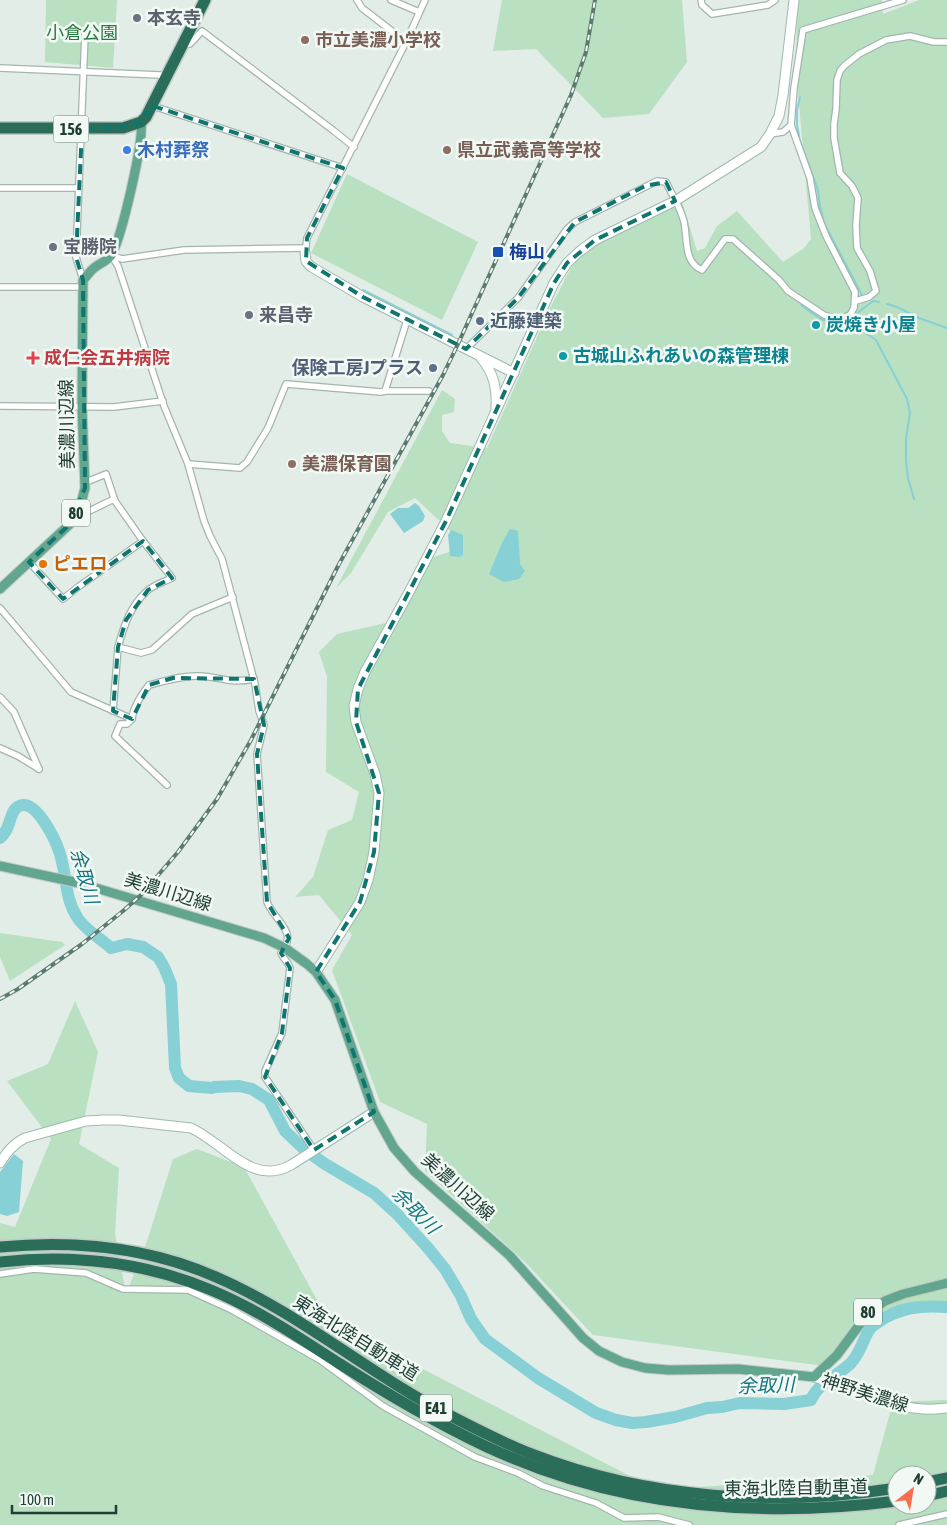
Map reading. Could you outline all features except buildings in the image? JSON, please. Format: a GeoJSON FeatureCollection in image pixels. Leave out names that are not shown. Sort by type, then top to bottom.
{"type":"FeatureCollection","features":[{"type":"Feature","properties":{"kind":"highway"},"geometry":{"type":"LineString","coordinates":[[140,122],[153,106],[164,78],[205,0]]}},
{"type":"Feature","properties":{"kind":"highway","name":"156"},"geometry":{"type":"LineString","coordinates":[[0,128],[123,128],[140,122]]}},
{"type":"Feature","properties":{"kind":"highway","name":"東海北陸自動車道"},"geometry":{"type":"LineString","coordinates":[[0,1247],[53,1243],[84,1245],[137,1253],[191,1267],[251,1294],[396,1385],[449,1415],[534,1455],[616,1480],[671,1490],[757,1498],[794,1498],[887,1489]]}},
{"type":"Feature","properties":{"kind":"highway","name":"東海北陸自動車道"},"geometry":{"type":"LineString","coordinates":[[0,1262],[26,1259],[83,1259],[135,1267],[186,1280],[246,1306],[284,1327],[406,1405],[463,1435],[533,1466],[615,1492],[688,1504],[762,1510],[822,1508],[887,1502]]}},
{"type":"Feature","properties":{"kind":"main road"},"geometry":{"type":"LineString","coordinates":[[83,283],[93,269],[112,255],[119,234],[140,146],[142,131],[140,122]]}},
{"type":"Feature","properties":{"kind":"main road","name":"美濃川辺線"},"geometry":{"type":"LineString","coordinates":[[0,589],[70,524],[80,507],[84,483],[82,406],[83,283]]}},
{"type":"Feature","properties":{"kind":"main road","name":"美濃川辺線"},"geometry":{"type":"LineString","coordinates":[[0,866],[79,883],[264,938],[285,948],[316,972],[335,1000],[374,1112],[394,1148],[415,1172],[510,1256],[570,1325],[599,1351],[622,1362],[645,1368],[669,1370],[738,1369],[817,1378]]}},
{"type":"Feature","properties":{"kind":"main road","name":"80"},"geometry":{"type":"LineString","coordinates":[[817,1378],[869,1312],[885,1301],[903,1294],[947,1283]]}},
{"type":"Feature","properties":{"kind":"street"},"geometry":{"type":"LineString","coordinates":[[357,0],[362,8],[406,42]]}},
{"type":"Feature","properties":{"kind":"street"},"geometry":{"type":"LineString","coordinates":[[391,0],[419,12]]}},
{"type":"Feature","properties":{"kind":"street"},"geometry":{"type":"LineString","coordinates":[[425,0],[354,147],[307,238],[306,261],[310,266],[363,297],[514,373]]}},
{"type":"Feature","properties":{"kind":"street"},"geometry":{"type":"LineString","coordinates":[[701,0],[702,5],[712,14],[768,6],[775,0]]}},
{"type":"Feature","properties":{"kind":"street"},"geometry":{"type":"LineString","coordinates":[[316,972],[360,902],[368,880],[374,852],[379,793],[375,774],[356,722],[354,706],[358,689],[365,672],[446,521],[554,283],[567,264],[595,240],[675,200],[761,147],[779,116],[794,0]]}},
{"type":"Feature","properties":{"kind":"street"},"geometry":{"type":"LineString","coordinates":[[466,348],[518,298],[567,229],[575,222],[657,181],[666,182],[675,200],[684,221],[688,254],[691,262],[698,268],[702,270],[725,239],[733,239],[779,280],[788,291],[824,315],[839,320],[850,315],[856,301],[855,292],[826,236],[815,208],[810,178],[791,125],[794,88],[804,30],[903,0]]}},
{"type":"Feature","properties":{"kind":"street"},"geometry":{"type":"LineString","coordinates":[[182,44],[190,44],[202,31],[354,147]]}},
{"type":"Feature","properties":{"kind":"street"},"geometry":{"type":"LineString","coordinates":[[0,287],[83,283],[76,256],[85,34]]}},
{"type":"Feature","properties":{"kind":"street"},"geometry":{"type":"LineString","coordinates":[[856,301],[869,297],[876,292],[870,271],[857,248],[858,198],[852,186],[840,173],[834,138],[837,80],[840,70],[859,54],[886,40],[910,36],[934,42],[947,42]]}},
{"type":"Feature","properties":{"kind":"street"},"geometry":{"type":"LineString","coordinates":[[0,68],[160,75],[164,78]]}},
{"type":"Feature","properties":{"kind":"street"},"geometry":{"type":"LineString","coordinates":[[153,106],[342,168]]}},
{"type":"Feature","properties":{"kind":"street"},"geometry":{"type":"LineString","coordinates":[[770,134],[783,132],[791,125]]}},
{"type":"Feature","properties":{"kind":"street"},"geometry":{"type":"LineString","coordinates":[[0,188],[79,188]]}},
{"type":"Feature","properties":{"kind":"street"},"geometry":{"type":"LineString","coordinates":[[112,255],[122,259],[184,250],[305,251]]}},
{"type":"Feature","properties":{"kind":"street"},"geometry":{"type":"LineString","coordinates":[[112,255],[118,266],[163,401],[188,464],[204,521],[222,559],[254,679],[259,711],[264,725],[257,754],[267,902],[289,938],[281,953],[288,961],[290,968],[282,1033],[265,1071],[265,1077],[311,1152]]}},
{"type":"Feature","properties":{"kind":"street"},"geometry":{"type":"LineString","coordinates":[[386,391],[407,320]]}},
{"type":"Feature","properties":{"kind":"street"},"geometry":{"type":"LineString","coordinates":[[477,354],[493,376],[497,394],[495,414]]}},
{"type":"Feature","properties":{"kind":"street"},"geometry":{"type":"LineString","coordinates":[[188,464],[240,468],[247,462],[268,428],[286,384],[381,392],[429,391]]}},
{"type":"Feature","properties":{"kind":"street"},"geometry":{"type":"LineString","coordinates":[[0,406],[114,407],[163,401]]}},
{"type":"Feature","properties":{"kind":"street"},"geometry":{"type":"LineString","coordinates":[[84,483],[106,474],[114,499],[172,578],[148,590],[135,604],[126,620],[118,648],[113,711]]}},
{"type":"Feature","properties":{"kind":"street"},"geometry":{"type":"LineString","coordinates":[[75,516],[79,516],[114,499]]}},
{"type":"Feature","properties":{"kind":"street"},"geometry":{"type":"LineString","coordinates":[[28,562],[63,599],[143,541]]}},
{"type":"Feature","properties":{"kind":"street"},"geometry":{"type":"LineString","coordinates":[[118,648],[141,653],[152,650],[192,614],[233,597]]}},
{"type":"Feature","properties":{"kind":"street"},"geometry":{"type":"LineString","coordinates":[[0,608],[71,692],[132,719]]}},
{"type":"Feature","properties":{"kind":"street"},"geometry":{"type":"LineString","coordinates":[[166,786],[115,736],[120,724],[127,724],[132,719],[132,714],[142,694],[149,685],[173,678],[198,675],[229,681],[254,679]]}},
{"type":"Feature","properties":{"kind":"street"},"geometry":{"type":"LineString","coordinates":[[0,697],[14,712],[39,769],[0,748]]}},
{"type":"Feature","properties":{"kind":"street"},"geometry":{"type":"LineString","coordinates":[[0,1163],[9,1149],[25,1138],[86,1121],[119,1120],[190,1128],[201,1133],[247,1166],[260,1171],[272,1172],[283,1169],[374,1112]]}},
{"type":"Feature","properties":{"kind":"street"},"geometry":{"type":"LineString","coordinates":[[0,1274],[34,1269],[86,1273],[123,1289],[188,1290],[232,1310],[320,1360],[383,1406],[475,1458],[518,1473],[543,1486],[596,1504],[624,1518],[658,1517],[689,1525]]}},
{"type":"Feature","properties":{"kind":"street","name":"神野美濃線"},"geometry":{"type":"LineString","coordinates":[[817,1378],[885,1402],[929,1410],[947,1408]]}},
{"type":"Feature","properties":{"kind":"street"},"geometry":{"type":"LineString","coordinates":[[899,1525],[947,1514]]}},
{"type":"Feature","properties":{"kind":"highlighted area"},"geometry":{"type":"Polygon","coordinates":[[[153,106],[343,168],[307,238],[306,261],[363,297],[466,349],[518,298],[575,222],[645,186],[666,182],[675,201],[595,240],[567,263],[554,283],[446,521],[358,689],[356,722],[379,793],[374,852],[360,902],[316,972],[335,1000],[374,1112],[314,1150],[265,1077],[282,1033],[290,968],[281,953],[289,938],[267,902],[257,754],[264,725],[254,679],[173,678],[149,685],[132,719],[113,711],[118,647],[126,620],[148,590],[172,578],[143,541],[63,599],[29,562],[70,524],[85,488],[83,280],[76,257],[82,129],[131,126],[141,122],[153,106]]]}},
{"type":"Feature","properties":{"kind":"green space","name":"小倉公園"},"geometry":{"type":"Polygon","coordinates":[[[46,0],[117,0],[113,68],[45,62],[46,0]]]}},
{"type":"Feature","properties":{"kind":"green space"},"geometry":{"type":"Polygon","coordinates":[[[502,0],[682,0],[687,62],[649,114],[603,118],[536,49],[493,51],[502,0]]]}},
{"type":"Feature","properties":{"kind":"green space"},"geometry":{"type":"Polygon","coordinates":[[[790,0],[882,0],[883,14],[919,0],[947,0],[947,1302],[864,1330],[824,1366],[593,1335],[525,1262],[425,1171],[427,1124],[380,1102],[332,970],[352,935],[319,895],[295,897],[313,877],[328,830],[352,820],[359,792],[326,772],[327,677],[319,652],[337,634],[399,620],[433,557],[456,550],[459,539],[415,498],[388,512],[351,573],[336,588],[442,390],[455,399],[454,412],[442,415],[442,431],[450,443],[487,448],[551,306],[572,266],[588,250],[681,198],[697,251],[705,248],[717,226],[737,211],[783,262],[804,248],[811,239],[798,93],[796,15],[790,0]]]}},
{"type":"Feature","properties":{"kind":"green space"},"geometry":{"type":"Polygon","coordinates":[[[347,174],[478,242],[442,320],[311,253],[347,174]]]}},
{"type":"Feature","properties":{"kind":"green space"},"geometry":{"type":"Polygon","coordinates":[[[0,933],[62,942],[65,945],[10,981],[0,957],[0,933]]]}},
{"type":"Feature","properties":{"kind":"green space"},"geometry":{"type":"Polygon","coordinates":[[[75,1001],[98,1052],[79,1144],[119,1168],[115,1233],[126,1294],[147,1241],[173,1159],[197,1149],[244,1167],[328,1320],[657,1490],[873,1475],[893,1402],[947,1400],[947,1525],[0,1525],[0,1223],[15,1227],[51,1139],[7,1081],[48,1064],[75,1001]]]}},
{"type":"Feature","properties":{"kind":"water"},"geometry":{"type":"Polygon","coordinates":[[[415,503],[425,516],[423,521],[404,533],[390,514],[398,508],[408,508],[415,503]]]}},
{"type":"Feature","properties":{"kind":"water"},"geometry":{"type":"Polygon","coordinates":[[[510,529],[518,531],[520,564],[525,571],[519,579],[504,582],[489,574],[510,529]]]}},
{"type":"Feature","properties":{"kind":"water"},"geometry":{"type":"Polygon","coordinates":[[[451,530],[463,535],[463,555],[459,557],[450,556],[448,535],[451,530]]]}},
{"type":"Feature","properties":{"kind":"water"},"geometry":{"type":"Polygon","coordinates":[[[14,1154],[23,1161],[19,1212],[7,1216],[0,1214],[0,1172],[14,1154]]]}},
{"type":"Feature","properties":{"kind":"waterway"},"geometry":{"type":"LineString","coordinates":[[800,97],[797,110],[800,141],[818,190],[824,223],[862,295]]}},
{"type":"Feature","properties":{"kind":"waterway"},"geometry":{"type":"LineString","coordinates":[[363,290],[452,335]]}},
{"type":"Feature","properties":{"kind":"waterway"},"geometry":{"type":"LineString","coordinates":[[856,314],[873,301],[879,302]]}},
{"type":"Feature","properties":{"kind":"waterway"},"geometry":{"type":"LineString","coordinates":[[887,304],[947,328]]}},
{"type":"Feature","properties":{"kind":"waterway"},"geometry":{"type":"LineString","coordinates":[[801,305],[822,320],[835,323],[847,320]]}},
{"type":"Feature","properties":{"kind":"waterway"},"geometry":{"type":"LineString","coordinates":[[847,320],[876,340],[907,399],[910,413],[906,438],[906,461],[908,478],[914,499]]}},
{"type":"Feature","properties":{"kind":"waterway","name":"余取川"},"geometry":{"type":"LineString","coordinates":[[0,838],[7,829],[13,812],[19,806],[29,806],[45,823],[57,846],[62,859],[70,901],[80,921],[111,948],[127,944],[143,947],[158,957],[171,984],[175,1068],[179,1078],[189,1086],[212,1088],[239,1086],[252,1089],[269,1100],[285,1131],[304,1149],[325,1164],[374,1193],[397,1214],[428,1248],[445,1269],[461,1296],[471,1319],[485,1339],[538,1378],[596,1413],[632,1423],[675,1417],[707,1408],[740,1403],[784,1404],[811,1400],[823,1384],[850,1364],[859,1352],[869,1330],[876,1324],[893,1313],[902,1310],[928,1306],[947,1307]]}},
{"type":"Feature","properties":{"kind":"railway"},"geometry":{"type":"LineString","coordinates":[[0,999],[18,989],[82,944],[141,895],[178,852],[217,799],[251,740],[338,566],[443,375],[458,344],[571,95],[586,52],[595,0]]}},
{"type":"Feature","properties":{"kind":"place","name":"本玄寺"},"geometry":{"type":"Point","coordinates":[137,18]}},
{"type":"Feature","properties":{"kind":"place","name":"市立美濃小学校"},"geometry":{"type":"Point","coordinates":[305,40]}},
{"type":"Feature","properties":{"kind":"place","name":"木村葬祭"},"geometry":{"type":"Point","coordinates":[127,150]}},
{"type":"Feature","properties":{"kind":"place","name":"県立武義高等学校"},"geometry":{"type":"Point","coordinates":[447,150]}},
{"type":"Feature","properties":{"kind":"place","name":"宝勝院"},"geometry":{"type":"Point","coordinates":[53,247]}},
{"type":"Feature","properties":{"kind":"place","name":"梅山"},"geometry":{"type":"Point","coordinates":[498,252]}},
{"type":"Feature","properties":{"kind":"place","name":"来昌寺"},"geometry":{"type":"Point","coordinates":[249,315]}},
{"type":"Feature","properties":{"kind":"place","name":"近藤建築"},"geometry":{"type":"Point","coordinates":[480,321]}},
{"type":"Feature","properties":{"kind":"place","name":"炭焼き小屋"},"geometry":{"type":"Point","coordinates":[816,325]}},
{"type":"Feature","properties":{"kind":"place","name":"古城山ふれあいの森管理棟"},"geometry":{"type":"Point","coordinates":[563,356]}},
{"type":"Feature","properties":{"kind":"place","name":"成仁会五井病院"},"geometry":{"type":"Point","coordinates":[33,358]}},
{"type":"Feature","properties":{"kind":"place","name":"保険工房Jプラス"},"geometry":{"type":"Point","coordinates":[433,368]}},
{"type":"Feature","properties":{"kind":"place","name":"美濃保育園"},"geometry":{"type":"Point","coordinates":[292,464]}},
{"type":"Feature","properties":{"kind":"place","name":"ピエロ"},"geometry":{"type":"Point","coordinates":[43,564]}}]}
